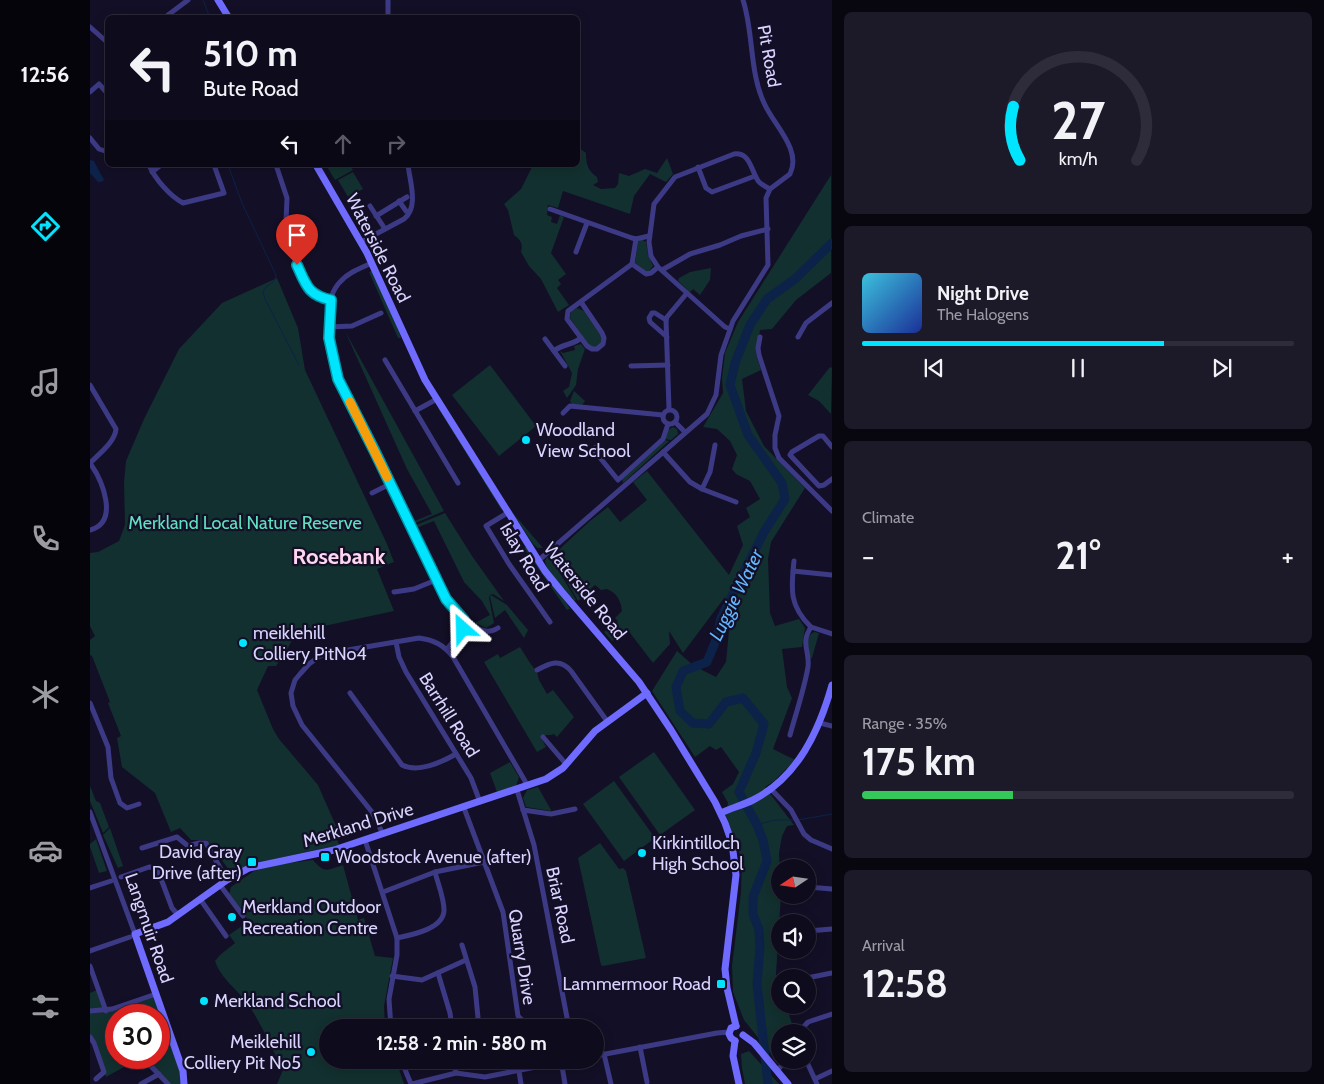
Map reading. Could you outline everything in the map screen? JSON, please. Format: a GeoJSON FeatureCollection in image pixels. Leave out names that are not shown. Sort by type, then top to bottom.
{"type":"FeatureCollection","features":[{"type":"Feature","properties":{"kind":"main road"},"geometry":{"type":"LineString","coordinates":[[218,0],[226,15]]}},
{"type":"Feature","properties":{"kind":"main road","name":"Waterside Road"},"geometry":{"type":"LineString","coordinates":[[317,167],[372,263],[416,362],[437,398],[539,560],[562,592],[631,671],[647,693],[721,813],[732,844],[736,875],[725,969],[727,988],[736,1026]]}},
{"type":"Feature","properties":{"kind":"main road"},"geometry":{"type":"LineString","coordinates":[[721,813],[748,802],[770,788],[801,757],[820,723],[832,685]]}},
{"type":"Feature","properties":{"kind":"main road","name":"Merkland Drive"},"geometry":{"type":"LineString","coordinates":[[132,936],[168,922],[227,880],[249,868],[318,855],[464,808],[553,776],[566,764],[587,738],[607,721],[647,693]]}},
{"type":"Feature","properties":{"kind":"main road","name":"Langmuir Road"},"geometry":{"type":"LineString","coordinates":[[132,936],[156,994],[183,1071],[184,1084]]}},
{"type":"Feature","properties":{"kind":"main road"},"geometry":{"type":"LineString","coordinates":[[736,1041],[731,1038],[729,1032],[731,1028],[736,1026],[742,1028],[744,1035],[754,1043],[788,1084]]}},
{"type":"Feature","properties":{"kind":"main road"},"geometry":{"type":"LineString","coordinates":[[736,1041],[744,1035]]}},
{"type":"Feature","properties":{"kind":"main road"},"geometry":{"type":"LineString","coordinates":[[736,1041],[733,1056],[739,1084]]}},
{"type":"Feature","properties":{"kind":"street"},"geometry":{"type":"LineString","coordinates":[[168,15],[188,0]]}},
{"type":"Feature","properties":{"kind":"street"},"geometry":{"type":"LineString","coordinates":[[388,0],[388,15]]}},
{"type":"Feature","properties":{"kind":"street","name":"Pit Road"},"geometry":{"type":"LineString","coordinates":[[743,0],[752,36],[756,74],[764,104],[790,147],[792,171],[770,189]]}},
{"type":"Feature","properties":{"kind":"street"},"geometry":{"type":"LineString","coordinates":[[90,27],[105,40]]}},
{"type":"Feature","properties":{"kind":"street"},"geometry":{"type":"LineString","coordinates":[[90,92],[100,84],[105,90]]}},
{"type":"Feature","properties":{"kind":"street"},"geometry":{"type":"LineString","coordinates":[[90,138],[99,149],[105,151]]}},
{"type":"Feature","properties":{"kind":"street"},"geometry":{"type":"LineString","coordinates":[[539,560],[707,414],[714,400],[719,364],[730,329],[738,313],[767,270],[768,228],[766,198],[770,189],[755,176],[747,158],[738,153],[674,177],[654,203],[649,236],[651,256],[660,268],[725,327],[730,329]]}},
{"type":"Feature","properties":{"kind":"street"},"geometry":{"type":"LineString","coordinates":[[150,167],[174,198],[183,203],[224,193],[215,167]]}},
{"type":"Feature","properties":{"kind":"street"},"geometry":{"type":"LineString","coordinates":[[152,172],[158,167]]}},
{"type":"Feature","properties":{"kind":"street"},"geometry":{"type":"LineString","coordinates":[[277,167],[288,198],[286,222],[297,257]]}},
{"type":"Feature","properties":{"kind":"street"},"geometry":{"type":"LineString","coordinates":[[361,242],[404,219],[411,211],[408,167]]}},
{"type":"Feature","properties":{"kind":"street"},"geometry":{"type":"LineString","coordinates":[[698,167],[706,188],[712,192],[755,176]]}},
{"type":"Feature","properties":{"kind":"street"},"geometry":{"type":"LineString","coordinates":[[376,216],[407,197]]}},
{"type":"Feature","properties":{"kind":"street"},"geometry":{"type":"LineString","coordinates":[[400,201],[406,211]]}},
{"type":"Feature","properties":{"kind":"street"},"geometry":{"type":"LineString","coordinates":[[370,206],[385,229]]}},
{"type":"Feature","properties":{"kind":"street"},"geometry":{"type":"LineString","coordinates":[[550,209],[636,239],[649,236]]}},
{"type":"Feature","properties":{"kind":"street"},"geometry":{"type":"LineString","coordinates":[[576,252],[587,223]]}},
{"type":"Feature","properties":{"kind":"street"},"geometry":{"type":"LineString","coordinates":[[632,264],[646,274],[651,273],[690,254],[768,228]]}},
{"type":"Feature","properties":{"kind":"street"},"geometry":{"type":"LineString","coordinates":[[581,302],[604,338],[602,345],[594,350],[589,348],[580,338],[567,319],[566,313],[632,264],[636,239]]}},
{"type":"Feature","properties":{"kind":"street"},"geometry":{"type":"LineString","coordinates":[[372,263],[351,273],[341,281],[335,288],[331,300],[328,327],[330,348],[338,379],[446,599],[465,623],[484,632],[491,632],[498,628]]}},
{"type":"Feature","properties":{"kind":"street"},"geometry":{"type":"LineString","coordinates":[[297,265],[310,290],[320,298],[331,300]]}},
{"type":"Feature","properties":{"kind":"street"},"geometry":{"type":"LineString","coordinates":[[663,415],[669,409],[666,320],[687,293]]}},
{"type":"Feature","properties":{"kind":"street"},"geometry":{"type":"LineString","coordinates":[[798,337],[806,323],[831,306]]}},
{"type":"Feature","properties":{"kind":"street"},"geometry":{"type":"LineString","coordinates":[[328,327],[352,326],[381,313]]}},
{"type":"Feature","properties":{"kind":"street"},"geometry":{"type":"LineString","coordinates":[[666,320],[655,313],[650,315],[649,318],[650,322],[667,337]]}},
{"type":"Feature","properties":{"kind":"street"},"geometry":{"type":"LineString","coordinates":[[800,318],[806,323]]}},
{"type":"Feature","properties":{"kind":"street"},"geometry":{"type":"LineString","coordinates":[[760,337],[759,355],[779,416],[775,435],[775,448],[779,458],[832,511]]}},
{"type":"Feature","properties":{"kind":"street"},"geometry":{"type":"LineString","coordinates":[[554,351],[580,338]]}},
{"type":"Feature","properties":{"kind":"street"},"geometry":{"type":"LineString","coordinates":[[545,339],[565,366]]}},
{"type":"Feature","properties":{"kind":"street"},"geometry":{"type":"LineString","coordinates":[[385,360],[458,483]]}},
{"type":"Feature","properties":{"kind":"street"},"geometry":{"type":"LineString","coordinates":[[631,366],[668,365]]}},
{"type":"Feature","properties":{"kind":"street"},"geometry":{"type":"LineString","coordinates":[[90,385],[116,429],[115,436],[111,442],[90,462],[98,476],[107,510],[103,522],[90,530]]}},
{"type":"Feature","properties":{"kind":"street"},"geometry":{"type":"LineString","coordinates":[[415,411],[437,398]]}},
{"type":"Feature","properties":{"kind":"street"},"geometry":{"type":"LineString","coordinates":[[563,413],[570,406],[663,415]]}},
{"type":"Feature","properties":{"kind":"street"},"geometry":{"type":"LineString","coordinates":[[668,424],[675,422],[678,417],[676,412],[669,409]]}},
{"type":"Feature","properties":{"kind":"street"},"geometry":{"type":"LineString","coordinates":[[663,415],[663,419],[668,424]]}},
{"type":"Feature","properties":{"kind":"street"},"geometry":{"type":"LineString","coordinates":[[675,422],[686,432]]}},
{"type":"Feature","properties":{"kind":"street"},"geometry":{"type":"LineString","coordinates":[[596,447],[593,449],[618,480],[663,439],[668,424]]}},
{"type":"Feature","properties":{"kind":"street"},"geometry":{"type":"LineString","coordinates":[[832,447],[823,436],[819,436],[790,455],[819,486],[824,486],[832,479]]}},
{"type":"Feature","properties":{"kind":"street"},"geometry":{"type":"LineString","coordinates":[[702,489],[712,464],[715,445]]}},
{"type":"Feature","properties":{"kind":"street"},"geometry":{"type":"LineString","coordinates":[[663,452],[684,477],[702,489],[736,502]]}},
{"type":"Feature","properties":{"kind":"street"},"geometry":{"type":"LineString","coordinates":[[372,494],[390,484]]}},
{"type":"Feature","properties":{"kind":"street","name":"Islay Road"},"geometry":{"type":"LineString","coordinates":[[509,512],[486,526],[518,577],[550,622]]}},
{"type":"Feature","properties":{"kind":"street"},"geometry":{"type":"LineString","coordinates":[[794,561],[793,599],[799,613],[811,627],[832,634]]}},
{"type":"Feature","properties":{"kind":"street"},"geometry":{"type":"LineString","coordinates":[[793,571],[832,574]]}},
{"type":"Feature","properties":{"kind":"street"},"geometry":{"type":"LineString","coordinates":[[394,592],[414,589],[436,580]]}},
{"type":"Feature","properties":{"kind":"street"},"geometry":{"type":"LineString","coordinates":[[447,649],[463,629],[465,623]]}},
{"type":"Feature","properties":{"kind":"street"},"geometry":{"type":"LineString","coordinates":[[790,735],[808,666],[805,644],[811,627]]}},
{"type":"Feature","properties":{"kind":"street"},"geometry":{"type":"LineString","coordinates":[[383,834],[372,812],[308,734],[295,713],[291,693],[295,680],[309,664],[320,656],[396,642],[426,639],[437,642],[447,649],[526,785]]}},
{"type":"Feature","properties":{"kind":"street","name":"Barrhill Road"},"geometry":{"type":"LineString","coordinates":[[396,642],[406,672],[471,778],[480,802]]}},
{"type":"Feature","properties":{"kind":"street"},"geometry":{"type":"LineString","coordinates":[[537,670],[552,662],[564,664],[607,721]]}},
{"type":"Feature","properties":{"kind":"street"},"geometry":{"type":"LineString","coordinates":[[350,693],[402,765],[411,768],[422,767],[456,754]]}},
{"type":"Feature","properties":{"kind":"street"},"geometry":{"type":"LineString","coordinates":[[90,703],[108,747],[110,775],[120,803],[127,808],[139,804]]}},
{"type":"Feature","properties":{"kind":"street"},"geometry":{"type":"LineString","coordinates":[[820,723],[832,726]]}},
{"type":"Feature","properties":{"kind":"street"},"geometry":{"type":"LineString","coordinates":[[547,739],[566,764]]}},
{"type":"Feature","properties":{"kind":"street"},"geometry":{"type":"LineString","coordinates":[[770,788],[793,814],[804,834],[811,840],[832,849]]}},
{"type":"Feature","properties":{"kind":"street","name":"Briar Road"},"geometry":{"type":"LineString","coordinates":[[516,790],[534,845],[568,1019]]}},
{"type":"Feature","properties":{"kind":"street","name":"Quarry Drive"},"geometry":{"type":"LineString","coordinates":[[464,808],[503,912],[520,1019]]}},
{"type":"Feature","properties":{"kind":"street"},"geometry":{"type":"LineString","coordinates":[[523,810],[551,814],[575,809]]}},
{"type":"Feature","properties":{"kind":"street","name":"Langmuir Road"},"geometry":{"type":"LineString","coordinates":[[90,812],[132,936]]}},
{"type":"Feature","properties":{"kind":"street"},"geometry":{"type":"LineString","coordinates":[[142,848],[177,837],[188,846],[199,842],[206,843],[227,880]]}},
{"type":"Feature","properties":{"kind":"street"},"geometry":{"type":"LineString","coordinates":[[365,840],[397,938],[397,955],[388,999],[389,1019]]}},
{"type":"Feature","properties":{"kind":"street"},"geometry":{"type":"LineString","coordinates":[[383,892],[435,872],[484,862]]}},
{"type":"Feature","properties":{"kind":"street"},"geometry":{"type":"LineString","coordinates":[[121,878],[149,867],[157,868],[172,908],[178,915]]}},
{"type":"Feature","properties":{"kind":"street"},"geometry":{"type":"LineString","coordinates":[[397,938],[420,933],[437,923],[442,917],[444,909],[435,872]]}},
{"type":"Feature","properties":{"kind":"street"},"geometry":{"type":"LineString","coordinates":[[90,888],[111,881]]}},
{"type":"Feature","properties":{"kind":"street"},"geometry":{"type":"LineString","coordinates":[[220,885],[243,916]]}},
{"type":"Feature","properties":{"kind":"street"},"geometry":{"type":"LineString","coordinates":[[816,888],[832,889]]}},
{"type":"Feature","properties":{"kind":"street"},"geometry":{"type":"LineString","coordinates":[[200,900],[226,936]]}},
{"type":"Feature","properties":{"kind":"street"},"geometry":{"type":"LineString","coordinates":[[816,930],[832,929]]}},
{"type":"Feature","properties":{"kind":"street"},"geometry":{"type":"LineString","coordinates":[[90,951],[132,936]]}},
{"type":"Feature","properties":{"kind":"street"},"geometry":{"type":"LineString","coordinates":[[462,945],[475,987],[478,1019]]}},
{"type":"Feature","properties":{"kind":"street"},"geometry":{"type":"LineString","coordinates":[[392,976],[422,980],[466,960]]}},
{"type":"Feature","properties":{"kind":"street"},"geometry":{"type":"LineString","coordinates":[[90,966],[105,1008]]}},
{"type":"Feature","properties":{"kind":"street"},"geometry":{"type":"LineString","coordinates":[[438,973],[451,1019]]}},
{"type":"Feature","properties":{"kind":"street"},"geometry":{"type":"LineString","coordinates":[[816,976],[832,973]]}},
{"type":"Feature","properties":{"kind":"street"},"geometry":{"type":"LineString","coordinates":[[127,1004],[156,994]]}},
{"type":"Feature","properties":{"kind":"street"},"geometry":{"type":"LineString","coordinates":[[90,1011],[105,1011]]}},
{"type":"Feature","properties":{"kind":"street"},"geometry":{"type":"LineString","coordinates":[[806,1024],[832,1014]]}},
{"type":"Feature","properties":{"kind":"street"},"geometry":{"type":"LineString","coordinates":[[611,1084],[604,1054],[729,1032]]}},
{"type":"Feature","properties":{"kind":"street"},"geometry":{"type":"LineString","coordinates":[[90,1037],[104,1072],[96,1078]]}},
{"type":"Feature","properties":{"kind":"street"},"geometry":{"type":"LineString","coordinates":[[640,1047],[647,1082]]}},
{"type":"Feature","properties":{"kind":"street"},"geometry":{"type":"LineString","coordinates":[[154,1069],[168,1084]]}},
{"type":"Feature","properties":{"kind":"street"},"geometry":{"type":"LineString","coordinates":[[405,1069],[411,1084],[456,1072],[485,1077],[527,1069]]}},
{"type":"Feature","properties":{"kind":"street"},"geometry":{"type":"LineString","coordinates":[[562,1069],[565,1084]]}},
{"type":"Feature","properties":{"kind":"street"},"geometry":{"type":"LineString","coordinates":[[810,1069],[816,1082],[832,1071]]}},
{"type":"Feature","properties":{"kind":"street"},"geometry":{"type":"LineString","coordinates":[[519,1071],[521,1084]]}},
{"type":"Feature","properties":{"kind":"street"},"geometry":{"type":"LineString","coordinates":[[141,1084],[159,1074]]}},
{"type":"Feature","properties":{"kind":"street"},"geometry":{"type":"LineString","coordinates":[[478,1076],[479,1084]]}},
{"type":"Feature","properties":{"kind":"green space"},"geometry":{"type":"Polygon","coordinates":[[[580,148],[586,153],[588,167],[597,177],[598,182],[593,185],[601,189],[615,188],[618,184],[619,173],[629,176],[645,169],[657,173],[667,158],[673,174],[666,182],[650,174],[634,196],[630,214],[563,191],[558,208],[548,205],[547,215],[552,217],[551,222],[557,224],[560,215],[564,217],[551,253],[566,274],[558,280],[561,284],[557,288],[569,305],[558,312],[541,279],[529,266],[521,252],[521,242],[514,235],[508,210],[504,204],[521,189],[532,167],[580,167],[580,148]]]}},
{"type":"Feature","properties":{"kind":"green space"},"geometry":{"type":"Polygon","coordinates":[[[327,167],[351,167],[353,170],[335,180],[327,167]]]}},
{"type":"Feature","properties":{"kind":"green space"},"geometry":{"type":"Polygon","coordinates":[[[353,172],[363,189],[348,197],[338,180],[353,172]]]}},
{"type":"Feature","properties":{"kind":"green space"},"geometry":{"type":"Polygon","coordinates":[[[831,175],[831,273],[796,300],[772,329],[760,330],[756,354],[761,370],[742,379],[746,411],[764,446],[805,488],[771,542],[768,559],[770,613],[775,626],[799,619],[805,628],[802,647],[782,649],[787,687],[792,698],[773,749],[795,760],[774,781],[765,787],[794,825],[787,826],[782,836],[779,859],[771,859],[771,904],[780,904],[780,914],[771,914],[771,959],[777,959],[776,969],[771,969],[771,1014],[789,1014],[792,1024],[771,1024],[771,1054],[744,1020],[733,992],[732,966],[741,892],[742,860],[726,815],[728,803],[722,792],[733,784],[739,772],[721,747],[716,750],[710,746],[695,757],[652,691],[677,651],[694,666],[716,677],[726,662],[729,630],[725,597],[683,653],[669,631],[670,644],[653,663],[627,629],[612,641],[604,632],[618,621],[615,618],[622,611],[621,604],[616,595],[607,589],[601,590],[595,585],[578,601],[552,556],[608,507],[620,522],[647,500],[633,482],[647,471],[729,575],[743,545],[737,526],[750,517],[746,508],[760,499],[750,481],[736,474],[732,469],[737,455],[730,441],[717,429],[703,427],[723,393],[722,378],[725,353],[738,322],[831,175]]]}},
{"type":"Feature","properties":{"kind":"green space"},"geometry":{"type":"Polygon","coordinates":[[[641,239],[646,242],[653,266],[648,272],[635,263],[638,242],[641,239]]]}},
{"type":"Feature","properties":{"kind":"green space"},"geometry":{"type":"Polygon","coordinates":[[[711,268],[710,280],[700,295],[693,289],[690,292],[678,281],[679,278],[690,272],[711,268]]]}},
{"type":"Feature","properties":{"kind":"green space"},"geometry":{"type":"Polygon","coordinates":[[[372,271],[401,338],[398,338],[369,272],[372,271]]]}},
{"type":"Feature","properties":{"kind":"green space","name":"Merkland Local Nature Reserve"},"geometry":{"type":"Polygon","coordinates":[[[277,278],[298,328],[305,370],[394,562],[377,569],[394,611],[296,632],[276,666],[268,666],[257,690],[279,739],[318,785],[336,826],[333,828],[339,845],[247,865],[232,874],[207,840],[191,840],[180,828],[171,832],[155,793],[122,767],[117,738],[121,736],[108,703],[110,702],[90,655],[90,640],[95,636],[90,626],[90,553],[98,552],[119,541],[125,525],[124,482],[126,461],[144,419],[179,349],[222,303],[277,278]]]}},
{"type":"Feature","properties":{"kind":"green space"},"geometry":{"type":"Polygon","coordinates":[[[577,308],[584,311],[603,339],[600,345],[593,348],[589,346],[570,318],[571,311],[577,308]]]}},
{"type":"Feature","properties":{"kind":"green space"},"geometry":{"type":"Polygon","coordinates":[[[345,331],[444,511],[413,524],[412,522],[432,514],[407,469],[345,331]]]}},
{"type":"Feature","properties":{"kind":"green space"},"geometry":{"type":"Polygon","coordinates":[[[581,344],[585,349],[578,369],[576,385],[567,398],[563,391],[569,387],[572,373],[560,351],[563,353],[575,350],[574,346],[581,344]]]}},
{"type":"Feature","properties":{"kind":"green space"},"geometry":{"type":"Polygon","coordinates":[[[490,365],[536,426],[499,456],[452,395],[490,365]]]}},
{"type":"Feature","properties":{"kind":"green space"},"geometry":{"type":"Polygon","coordinates":[[[830,367],[832,368],[831,414],[819,401],[808,395],[830,367]]]}},
{"type":"Feature","properties":{"kind":"green space"},"geometry":{"type":"Polygon","coordinates":[[[574,391],[585,401],[582,405],[572,404],[570,401],[574,391]]]}},
{"type":"Feature","properties":{"kind":"green space"},"geometry":{"type":"Polygon","coordinates":[[[439,407],[503,510],[438,408],[439,407]]]}},
{"type":"Feature","properties":{"kind":"green space"},"geometry":{"type":"Polygon","coordinates":[[[673,427],[677,429],[678,434],[671,440],[665,439],[668,430],[673,427]]]}},
{"type":"Feature","properties":{"kind":"green space"},"geometry":{"type":"Polygon","coordinates":[[[664,440],[669,441],[623,483],[622,479],[664,440]]]}},
{"type":"Feature","properties":{"kind":"green space"},"geometry":{"type":"Polygon","coordinates":[[[512,512],[543,548],[538,548],[533,544],[512,512]]]}},
{"type":"Feature","properties":{"kind":"green space"},"geometry":{"type":"Polygon","coordinates":[[[445,513],[472,556],[504,601],[493,594],[490,595],[494,623],[486,628],[475,623],[490,615],[482,601],[464,582],[434,521],[416,528],[414,526],[445,513]]]}},
{"type":"Feature","properties":{"kind":"green space"},"geometry":{"type":"Polygon","coordinates":[[[527,546],[570,609],[567,610],[524,548],[527,546]]]}},
{"type":"Feature","properties":{"kind":"green space"},"geometry":{"type":"Polygon","coordinates":[[[547,557],[551,558],[576,600],[574,601],[572,597],[570,598],[547,568],[545,561],[547,557]]]}},
{"type":"Feature","properties":{"kind":"green space"},"geometry":{"type":"Polygon","coordinates":[[[491,595],[507,605],[528,630],[524,638],[505,610],[495,618],[491,595]]]}},
{"type":"Feature","properties":{"kind":"green space"},"geometry":{"type":"Polygon","coordinates":[[[814,632],[819,633],[812,658],[810,658],[808,640],[814,632]]]}},
{"type":"Feature","properties":{"kind":"green space"},"geometry":{"type":"Polygon","coordinates":[[[520,647],[537,672],[547,694],[553,690],[574,717],[557,737],[554,734],[541,738],[546,747],[537,752],[484,662],[498,654],[500,658],[520,647]]]}},
{"type":"Feature","properties":{"kind":"green space"},"geometry":{"type":"Polygon","coordinates":[[[654,752],[695,810],[660,835],[619,777],[654,752]]]}},
{"type":"Feature","properties":{"kind":"green space"},"geometry":{"type":"Polygon","coordinates":[[[510,762],[519,777],[516,786],[497,792],[490,773],[510,762]]]}},
{"type":"Feature","properties":{"kind":"green space"},"geometry":{"type":"Polygon","coordinates":[[[614,781],[655,838],[624,861],[583,804],[614,781]]]}},
{"type":"Feature","properties":{"kind":"green space"},"geometry":{"type":"Polygon","coordinates":[[[90,786],[96,801],[100,803],[109,827],[103,833],[90,801],[90,786]]]}},
{"type":"Feature","properties":{"kind":"green space"},"geometry":{"type":"Polygon","coordinates":[[[538,787],[551,811],[526,807],[523,798],[527,790],[538,787]]]}},
{"type":"Feature","properties":{"kind":"green space"},"geometry":{"type":"Polygon","coordinates":[[[110,828],[123,866],[118,868],[103,835],[110,828]]]}},
{"type":"Feature","properties":{"kind":"green space"},"geometry":{"type":"Polygon","coordinates":[[[96,839],[107,871],[99,873],[90,847],[90,844],[96,839]]]}},
{"type":"Feature","properties":{"kind":"green space"},"geometry":{"type":"Polygon","coordinates":[[[600,843],[619,869],[623,868],[626,871],[646,958],[601,965],[578,858],[600,843]]]}},
{"type":"Feature","properties":{"kind":"green space"},"geometry":{"type":"Polygon","coordinates":[[[313,860],[326,870],[343,865],[358,920],[364,918],[375,956],[393,958],[384,1006],[385,1019],[319,1019],[319,1069],[399,1069],[404,1084],[277,1084],[283,1070],[267,1037],[248,1004],[225,979],[215,961],[235,943],[229,935],[249,921],[229,895],[231,887],[254,871],[281,864],[313,860]]]}},
{"type":"Feature","properties":{"kind":"green space"},"geometry":{"type":"Polygon","coordinates":[[[99,989],[105,1008],[105,1069],[120,1069],[106,1077],[90,1037],[90,993],[99,989]]]}},
{"type":"Feature","properties":{"kind":"green space"},"geometry":{"type":"Polygon","coordinates":[[[156,994],[159,1004],[127,1004],[156,994]]]}},
{"type":"Feature","properties":{"kind":"green space"},"geometry":{"type":"Polygon","coordinates":[[[170,1039],[184,1084],[168,1084],[154,1069],[170,1069],[170,1039]]]}},
{"type":"Feature","properties":{"kind":"green space"},"geometry":{"type":"Polygon","coordinates":[[[749,1051],[779,1084],[745,1084],[741,1054],[749,1051]]]}},
{"type":"Feature","properties":{"kind":"water"},"geometry":{"type":"Polygon","coordinates":[[[90,160],[94,161],[104,180],[101,182],[98,182],[90,173],[90,160]]]}},
{"type":"Feature","properties":{"kind":"waterway"},"geometry":{"type":"LineString","coordinates":[[203,0],[209,15]]}},
{"type":"Feature","properties":{"kind":"waterway"},"geometry":{"type":"LineString","coordinates":[[229,167],[242,203],[276,275],[275,280],[263,292],[265,299],[299,365]]}},
{"type":"Feature","properties":{"kind":"waterway","name":"Luggie Water"},"geometry":{"type":"LineString","coordinates":[[768,1084],[757,984],[760,946],[759,930],[753,914],[753,897],[767,861],[763,840],[757,825],[739,792],[756,753],[764,724],[743,698],[726,702],[709,724],[693,723],[680,711],[676,687],[683,671],[707,662],[716,640],[721,618],[764,532],[785,499],[782,483],[748,435],[730,385],[735,363],[750,325],[767,299],[795,279],[832,243]]}},
{"type":"Feature","properties":{"kind":"waterway"},"geometry":{"type":"LineString","coordinates":[[798,820],[832,814]]}},
{"type":"Feature","properties":{"kind":"waterway"},"geometry":{"type":"LineString","coordinates":[[757,825],[774,820],[794,820]]}},
{"type":"Feature","properties":{"kind":"slow traffic"},"geometry":{"type":"LineString","coordinates":[[350,402],[387,477]]}},
{"type":"Feature","properties":{"kind":"place","name":"Woodland View School"},"geometry":{"type":"Point","coordinates":[526,440]}},
{"type":"Feature","properties":{"kind":"place","name":"meiklehill Colliery PitNo4"},"geometry":{"type":"Point","coordinates":[243,643]}},
{"type":"Feature","properties":{"kind":"place","name":"Kirkintilloch High School"},"geometry":{"type":"Point","coordinates":[642,853]}},
{"type":"Feature","properties":{"kind":"place","name":"Woodstock Avenue (after)"},"geometry":{"type":"Point","coordinates":[325,857]}},
{"type":"Feature","properties":{"kind":"place","name":"David Gray Drive (after)"},"geometry":{"type":"Point","coordinates":[252,862]}},
{"type":"Feature","properties":{"kind":"place","name":"Merkland Outdoor Recreation Centre"},"geometry":{"type":"Point","coordinates":[232,917]}},
{"type":"Feature","properties":{"kind":"place","name":"Lammermoor Road"},"geometry":{"type":"Point","coordinates":[721,984]}},
{"type":"Feature","properties":{"kind":"place","name":"Merkland School"},"geometry":{"type":"Point","coordinates":[204,1001]}},
{"type":"Feature","properties":{"kind":"place","name":"Meiklehill Colliery Pit No5"},"geometry":{"type":"Point","coordinates":[311,1052]}},
{"type":"Feature","properties":{"kind":"district","name":"Rosebank"},"geometry":{"type":"Point","coordinates":[339,556]}},
{"type":"Feature","properties":{"kind":"route"},"geometry":{"type":"LineString","coordinates":[[297,265],[310,290],[320,298],[331,300],[329,338],[338,379],[436,580],[446,599],[464,620],[465,625],[463,629]]}}]}
